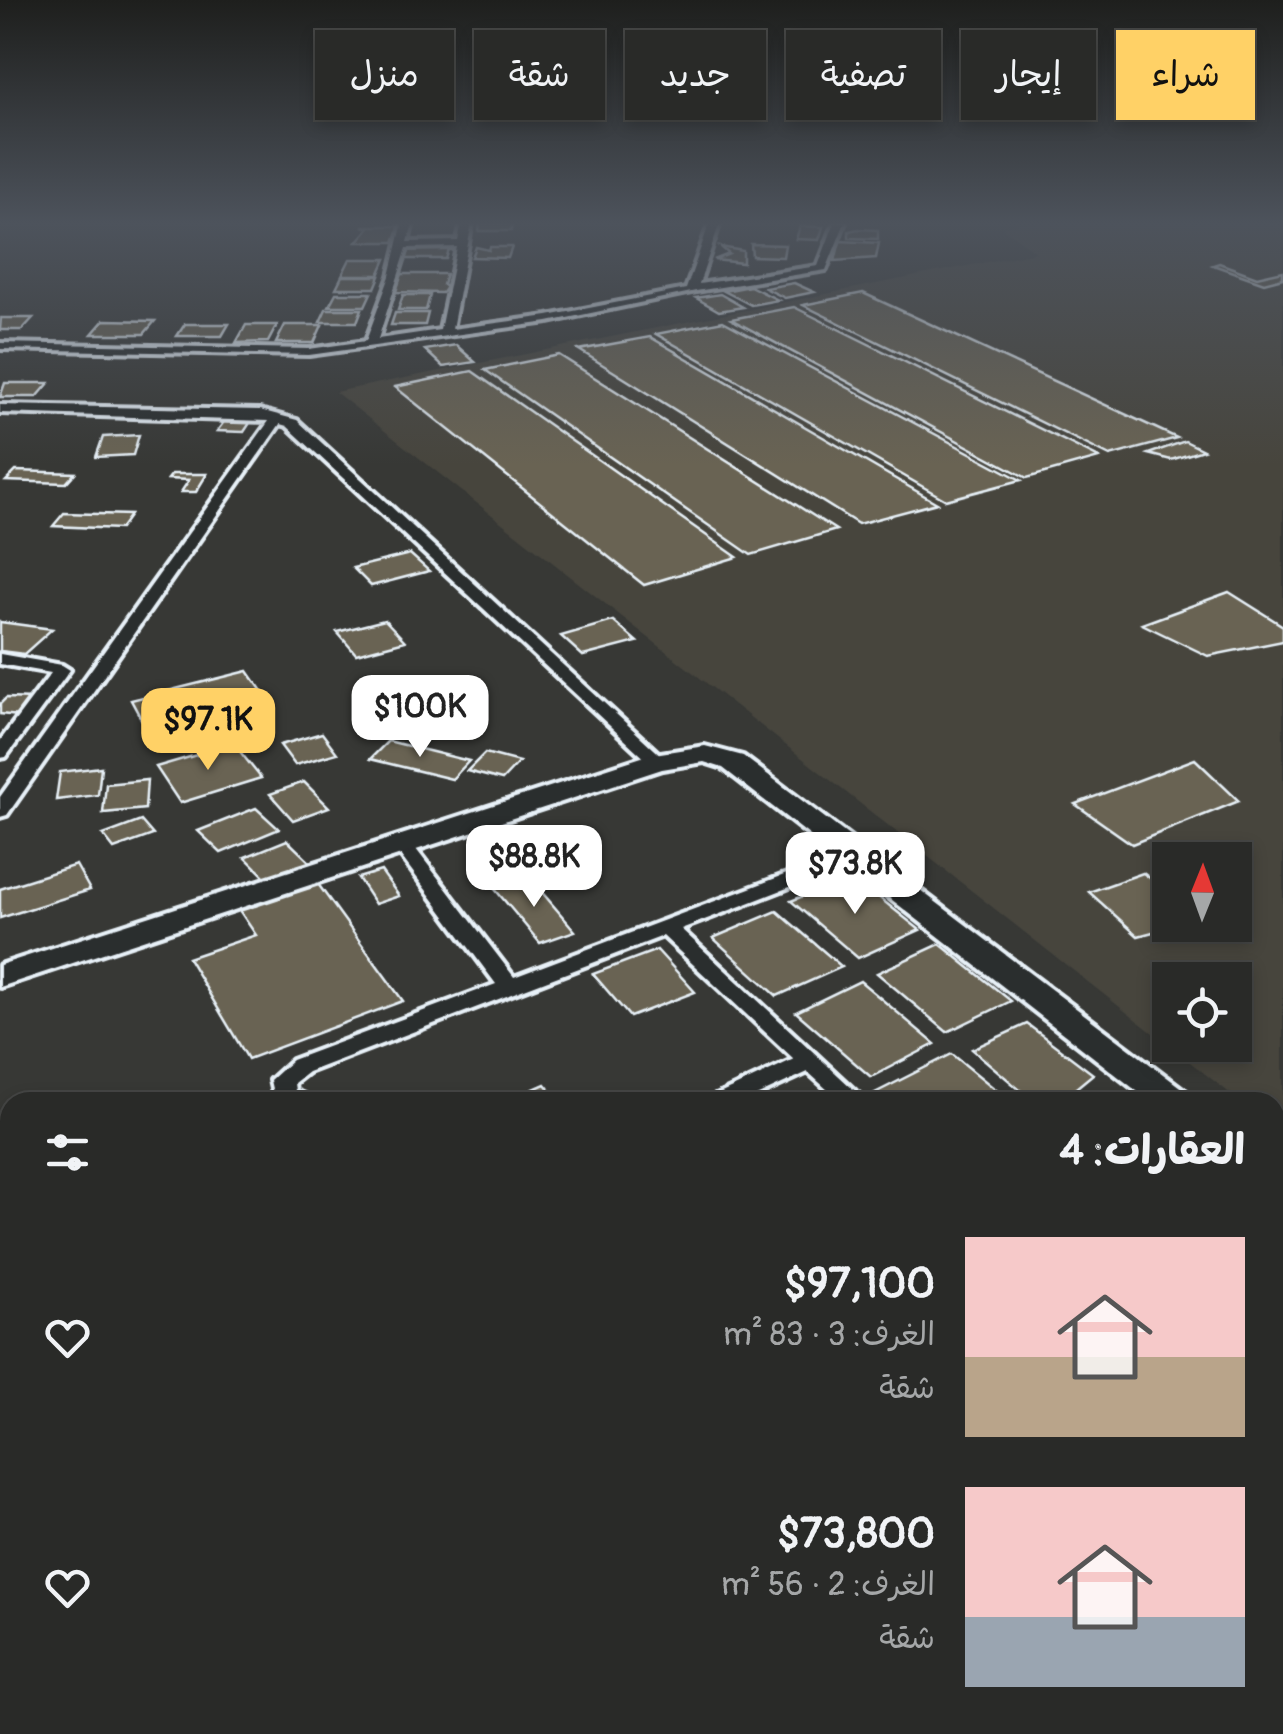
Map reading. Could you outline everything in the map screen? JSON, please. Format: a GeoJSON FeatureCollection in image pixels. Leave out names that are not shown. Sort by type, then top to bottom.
{"type":"FeatureCollection","features":[{"type":"Feature","properties":{"kind":"main road"},"geometry":{"type":"LineString","coordinates":[[0,976],[658,761],[705,754],[733,762],[1162,1092]]}},
{"type":"Feature","properties":{"kind":"street"},"geometry":{"type":"LineString","coordinates":[[370,345],[383,303]]}},
{"type":"Feature","properties":{"kind":"street"},"geometry":{"type":"LineString","coordinates":[[446,331],[451,303]]}},
{"type":"Feature","properties":{"kind":"street"},"geometry":{"type":"LineString","coordinates":[[0,346],[288,353],[370,345],[634,303]]}},
{"type":"Feature","properties":{"kind":"street"},"geometry":{"type":"LineString","coordinates":[[0,408],[278,417],[292,423],[658,761]]}},
{"type":"Feature","properties":{"kind":"street"},"geometry":{"type":"LineString","coordinates":[[0,812],[278,417]]}},
{"type":"Feature","properties":{"kind":"street"},"geometry":{"type":"LineString","coordinates":[[0,659],[62,670],[0,753]]}},
{"type":"Feature","properties":{"kind":"street"},"geometry":{"type":"LineString","coordinates":[[402,844],[509,986]]}},
{"type":"Feature","properties":{"kind":"street"},"geometry":{"type":"LineString","coordinates":[[283,1092],[282,1080],[300,1066],[855,855]]}},
{"type":"Feature","properties":{"kind":"street"},"geometry":{"type":"LineString","coordinates":[[666,927],[844,1092]]}},
{"type":"Feature","properties":{"kind":"street"},"geometry":{"type":"LineString","coordinates":[[744,1092],[810,1061]]}},
{"type":"Feature","properties":{"kind":"shaded area"},"geometry":{"type":"Polygon","coordinates":[[[781,303],[1283,303],[1283,1092],[1228,1092],[1190,1062],[1252,1062],[1252,962],[1152,962],[1152,1032],[335,392],[781,303]]]}},
{"type":"Feature","properties":{"kind":"building"},"geometry":{"type":"Polygon","coordinates":[[[331,303],[366,303],[365,306],[329,306],[331,303]]]}},
{"type":"Feature","properties":{"kind":"building"},"geometry":{"type":"Polygon","coordinates":[[[400,303],[428,303],[426,310],[398,310],[400,303]]]}},
{"type":"Feature","properties":{"kind":"building"},"geometry":{"type":"Polygon","coordinates":[[[705,303],[736,303],[743,307],[719,311],[705,303]]]}},
{"type":"Feature","properties":{"kind":"building"},"geometry":{"type":"Polygon","coordinates":[[[884,303],[1177,438],[1110,456],[803,305],[884,303]]]}},
{"type":"Feature","properties":{"kind":"building"},"geometry":{"type":"Polygon","coordinates":[[[794,307],[1099,458],[1027,478],[731,319],[794,307]]]}},
{"type":"Feature","properties":{"kind":"building"},"geometry":{"type":"Polygon","coordinates":[[[326,309],[362,309],[357,322],[320,322],[326,309]]]}},
{"type":"Feature","properties":{"kind":"building"},"geometry":{"type":"Polygon","coordinates":[[[395,313],[428,313],[425,325],[391,325],[395,313]]]}},
{"type":"Feature","properties":{"kind":"building"},"geometry":{"type":"Polygon","coordinates":[[[1,318],[33,318],[22,330],[0,330],[1,318]]]}},
{"type":"Feature","properties":{"kind":"building"},"geometry":{"type":"Polygon","coordinates":[[[104,320],[155,321],[144,334],[92,334],[104,320]]]}},
{"type":"Feature","properties":{"kind":"building"},"geometry":{"type":"Polygon","coordinates":[[[723,321],[1021,480],[946,500],[656,334],[723,321]]]}},
{"type":"Feature","properties":{"kind":"building"},"geometry":{"type":"Polygon","coordinates":[[[185,324],[229,324],[222,336],[177,336],[185,324]]]}},
{"type":"Feature","properties":{"kind":"building"},"geometry":{"type":"Polygon","coordinates":[[[246,325],[277,325],[268,342],[236,343],[246,325]]]}},
{"type":"Feature","properties":{"kind":"building"},"geometry":{"type":"Polygon","coordinates":[[[285,325],[322,325],[314,343],[276,343],[285,325]]]}},
{"type":"Feature","properties":{"kind":"building"},"geometry":{"type":"Polygon","coordinates":[[[650,337],[937,503],[858,524],[579,350],[650,337]]]}},
{"type":"Feature","properties":{"kind":"building"},"geometry":{"type":"Polygon","coordinates":[[[456,345],[475,362],[443,367],[425,350],[456,345]]]}},
{"type":"Feature","properties":{"kind":"building"},"geometry":{"type":"Polygon","coordinates":[[[559,355],[836,530],[751,555],[485,370],[559,355]]]}},
{"type":"Feature","properties":{"kind":"building"},"geometry":{"type":"Polygon","coordinates":[[[472,371],[737,557],[644,585],[395,387],[472,371]]]}},
{"type":"Feature","properties":{"kind":"building"},"geometry":{"type":"Polygon","coordinates":[[[5,383],[49,383],[37,397],[0,397],[5,383]]]}},
{"type":"Feature","properties":{"kind":"building"},"geometry":{"type":"Polygon","coordinates":[[[226,419],[252,420],[244,432],[217,431],[226,419]]]}},
{"type":"Feature","properties":{"kind":"building"},"geometry":{"type":"Polygon","coordinates":[[[139,435],[133,455],[96,457],[103,437],[139,435]]]}},
{"type":"Feature","properties":{"kind":"building"},"geometry":{"type":"Polygon","coordinates":[[[1185,441],[1203,450],[1171,460],[1148,454],[1185,441]]]}},
{"type":"Feature","properties":{"kind":"building"},"geometry":{"type":"Polygon","coordinates":[[[16,471],[75,473],[66,483],[6,481],[16,471]]]}},
{"type":"Feature","properties":{"kind":"building"},"geometry":{"type":"Polygon","coordinates":[[[172,474],[207,474],[196,492],[181,492],[189,480],[168,479],[172,474]]]}},
{"type":"Feature","properties":{"kind":"building"},"geometry":{"type":"Polygon","coordinates":[[[64,513],[130,515],[120,529],[53,526],[64,513]]]}},
{"type":"Feature","properties":{"kind":"building"},"geometry":{"type":"Polygon","coordinates":[[[410,554],[429,571],[371,586],[353,568],[410,554]]]}},
{"type":"Feature","properties":{"kind":"building"},"geometry":{"type":"Polygon","coordinates":[[[1229,592],[1283,626],[1283,641],[1208,656],[1142,624],[1229,592]]]}},
{"type":"Feature","properties":{"kind":"building"},"geometry":{"type":"Polygon","coordinates":[[[385,620],[405,641],[356,654],[337,632],[385,620]]]}},
{"type":"Feature","properties":{"kind":"building"},"geometry":{"type":"Polygon","coordinates":[[[613,621],[637,642],[583,656],[561,636],[613,621]]]}},
{"type":"Feature","properties":{"kind":"building"},"geometry":{"type":"Polygon","coordinates":[[[0,622],[52,629],[24,654],[0,651],[0,622]]]}},
{"type":"Feature","properties":{"kind":"building"},"geometry":{"type":"Polygon","coordinates":[[[248,671],[264,694],[144,724],[131,700],[248,671]]]}},
{"type":"Feature","properties":{"kind":"building"},"geometry":{"type":"Polygon","coordinates":[[[6,698],[33,699],[19,716],[0,714],[0,704],[6,698]]]}},
{"type":"Feature","properties":{"kind":"building"},"geometry":{"type":"Polygon","coordinates":[[[253,719],[262,734],[216,746],[206,731],[253,719]]]}},
{"type":"Feature","properties":{"kind":"building"},"geometry":{"type":"Polygon","coordinates":[[[322,733],[337,753],[295,765],[280,745],[322,733]]]}},
{"type":"Feature","properties":{"kind":"building"},"geometry":{"type":"Polygon","coordinates":[[[388,741],[469,761],[452,779],[370,759],[388,741]]]}},
{"type":"Feature","properties":{"kind":"building"},"geometry":{"type":"Polygon","coordinates":[[[234,744],[261,778],[180,803],[156,767],[234,744]]]}},
{"type":"Feature","properties":{"kind":"building"},"geometry":{"type":"Polygon","coordinates":[[[485,753],[519,762],[502,780],[467,771],[485,753]]]}},
{"type":"Feature","properties":{"kind":"building"},"geometry":{"type":"Polygon","coordinates":[[[1195,759],[1239,801],[1132,844],[1075,804],[1195,759]]]}},
{"type":"Feature","properties":{"kind":"building"},"geometry":{"type":"Polygon","coordinates":[[[101,767],[98,795],[56,800],[60,772],[101,767]]]}},
{"type":"Feature","properties":{"kind":"building"},"geometry":{"type":"Polygon","coordinates":[[[147,780],[145,809],[103,813],[106,784],[147,780]]]}},
{"type":"Feature","properties":{"kind":"building"},"geometry":{"type":"Polygon","coordinates":[[[304,782],[329,807],[293,820],[270,794],[304,782]]]}},
{"type":"Feature","properties":{"kind":"building"},"geometry":{"type":"Polygon","coordinates":[[[256,808],[279,829],[221,853],[198,831],[256,808]]]}},
{"type":"Feature","properties":{"kind":"building"},"geometry":{"type":"Polygon","coordinates":[[[141,821],[153,835],[114,849],[103,835],[141,821]]]}},
{"type":"Feature","properties":{"kind":"building"},"geometry":{"type":"Polygon","coordinates":[[[287,840],[311,863],[269,881],[245,857],[287,840]]]}},
{"type":"Feature","properties":{"kind":"building"},"geometry":{"type":"Polygon","coordinates":[[[76,865],[90,890],[0,918],[0,889],[76,865]]]}},
{"type":"Feature","properties":{"kind":"building"},"geometry":{"type":"Polygon","coordinates":[[[381,871],[399,896],[375,904],[358,878],[381,871]]]}},
{"type":"Feature","properties":{"kind":"building"},"geometry":{"type":"Polygon","coordinates":[[[1143,873],[1152,880],[1152,932],[1138,936],[1089,892],[1143,873]]]}},
{"type":"Feature","properties":{"kind":"building"},"geometry":{"type":"Polygon","coordinates":[[[528,876],[575,931],[540,943],[494,888],[528,876]]]}},
{"type":"Feature","properties":{"kind":"building"},"geometry":{"type":"Polygon","coordinates":[[[852,876],[920,930],[858,958],[791,901],[852,876]]]}},
{"type":"Feature","properties":{"kind":"building"},"geometry":{"type":"Polygon","coordinates":[[[318,884],[403,1001],[248,1059],[188,958],[256,935],[239,910],[318,884]]]}},
{"type":"Feature","properties":{"kind":"building"},"geometry":{"type":"Polygon","coordinates":[[[777,911],[842,967],[777,996],[713,938],[777,911]]]}},
{"type":"Feature","properties":{"kind":"building"},"geometry":{"type":"Polygon","coordinates":[[[940,944],[1011,1001],[947,1032],[877,973],[940,944]]]}},
{"type":"Feature","properties":{"kind":"building"},"geometry":{"type":"Polygon","coordinates":[[[657,950],[695,992],[630,1017],[593,974],[657,950]]]}},
{"type":"Feature","properties":{"kind":"building"},"geometry":{"type":"Polygon","coordinates":[[[860,981],[935,1044],[871,1077],[796,1012],[860,981]]]}},
{"type":"Feature","properties":{"kind":"building"},"geometry":{"type":"Polygon","coordinates":[[[1027,1024],[1093,1074],[1071,1092],[1022,1092],[972,1049],[1027,1024]]]}},
{"type":"Feature","properties":{"kind":"building"},"geometry":{"type":"Polygon","coordinates":[[[952,1054],[999,1092],[877,1092],[952,1054]]]}},
{"type":"Feature","properties":{"kind":"building"},"geometry":{"type":"Polygon","coordinates":[[[545,1084],[552,1092],[527,1092],[545,1084]]]}}]}
